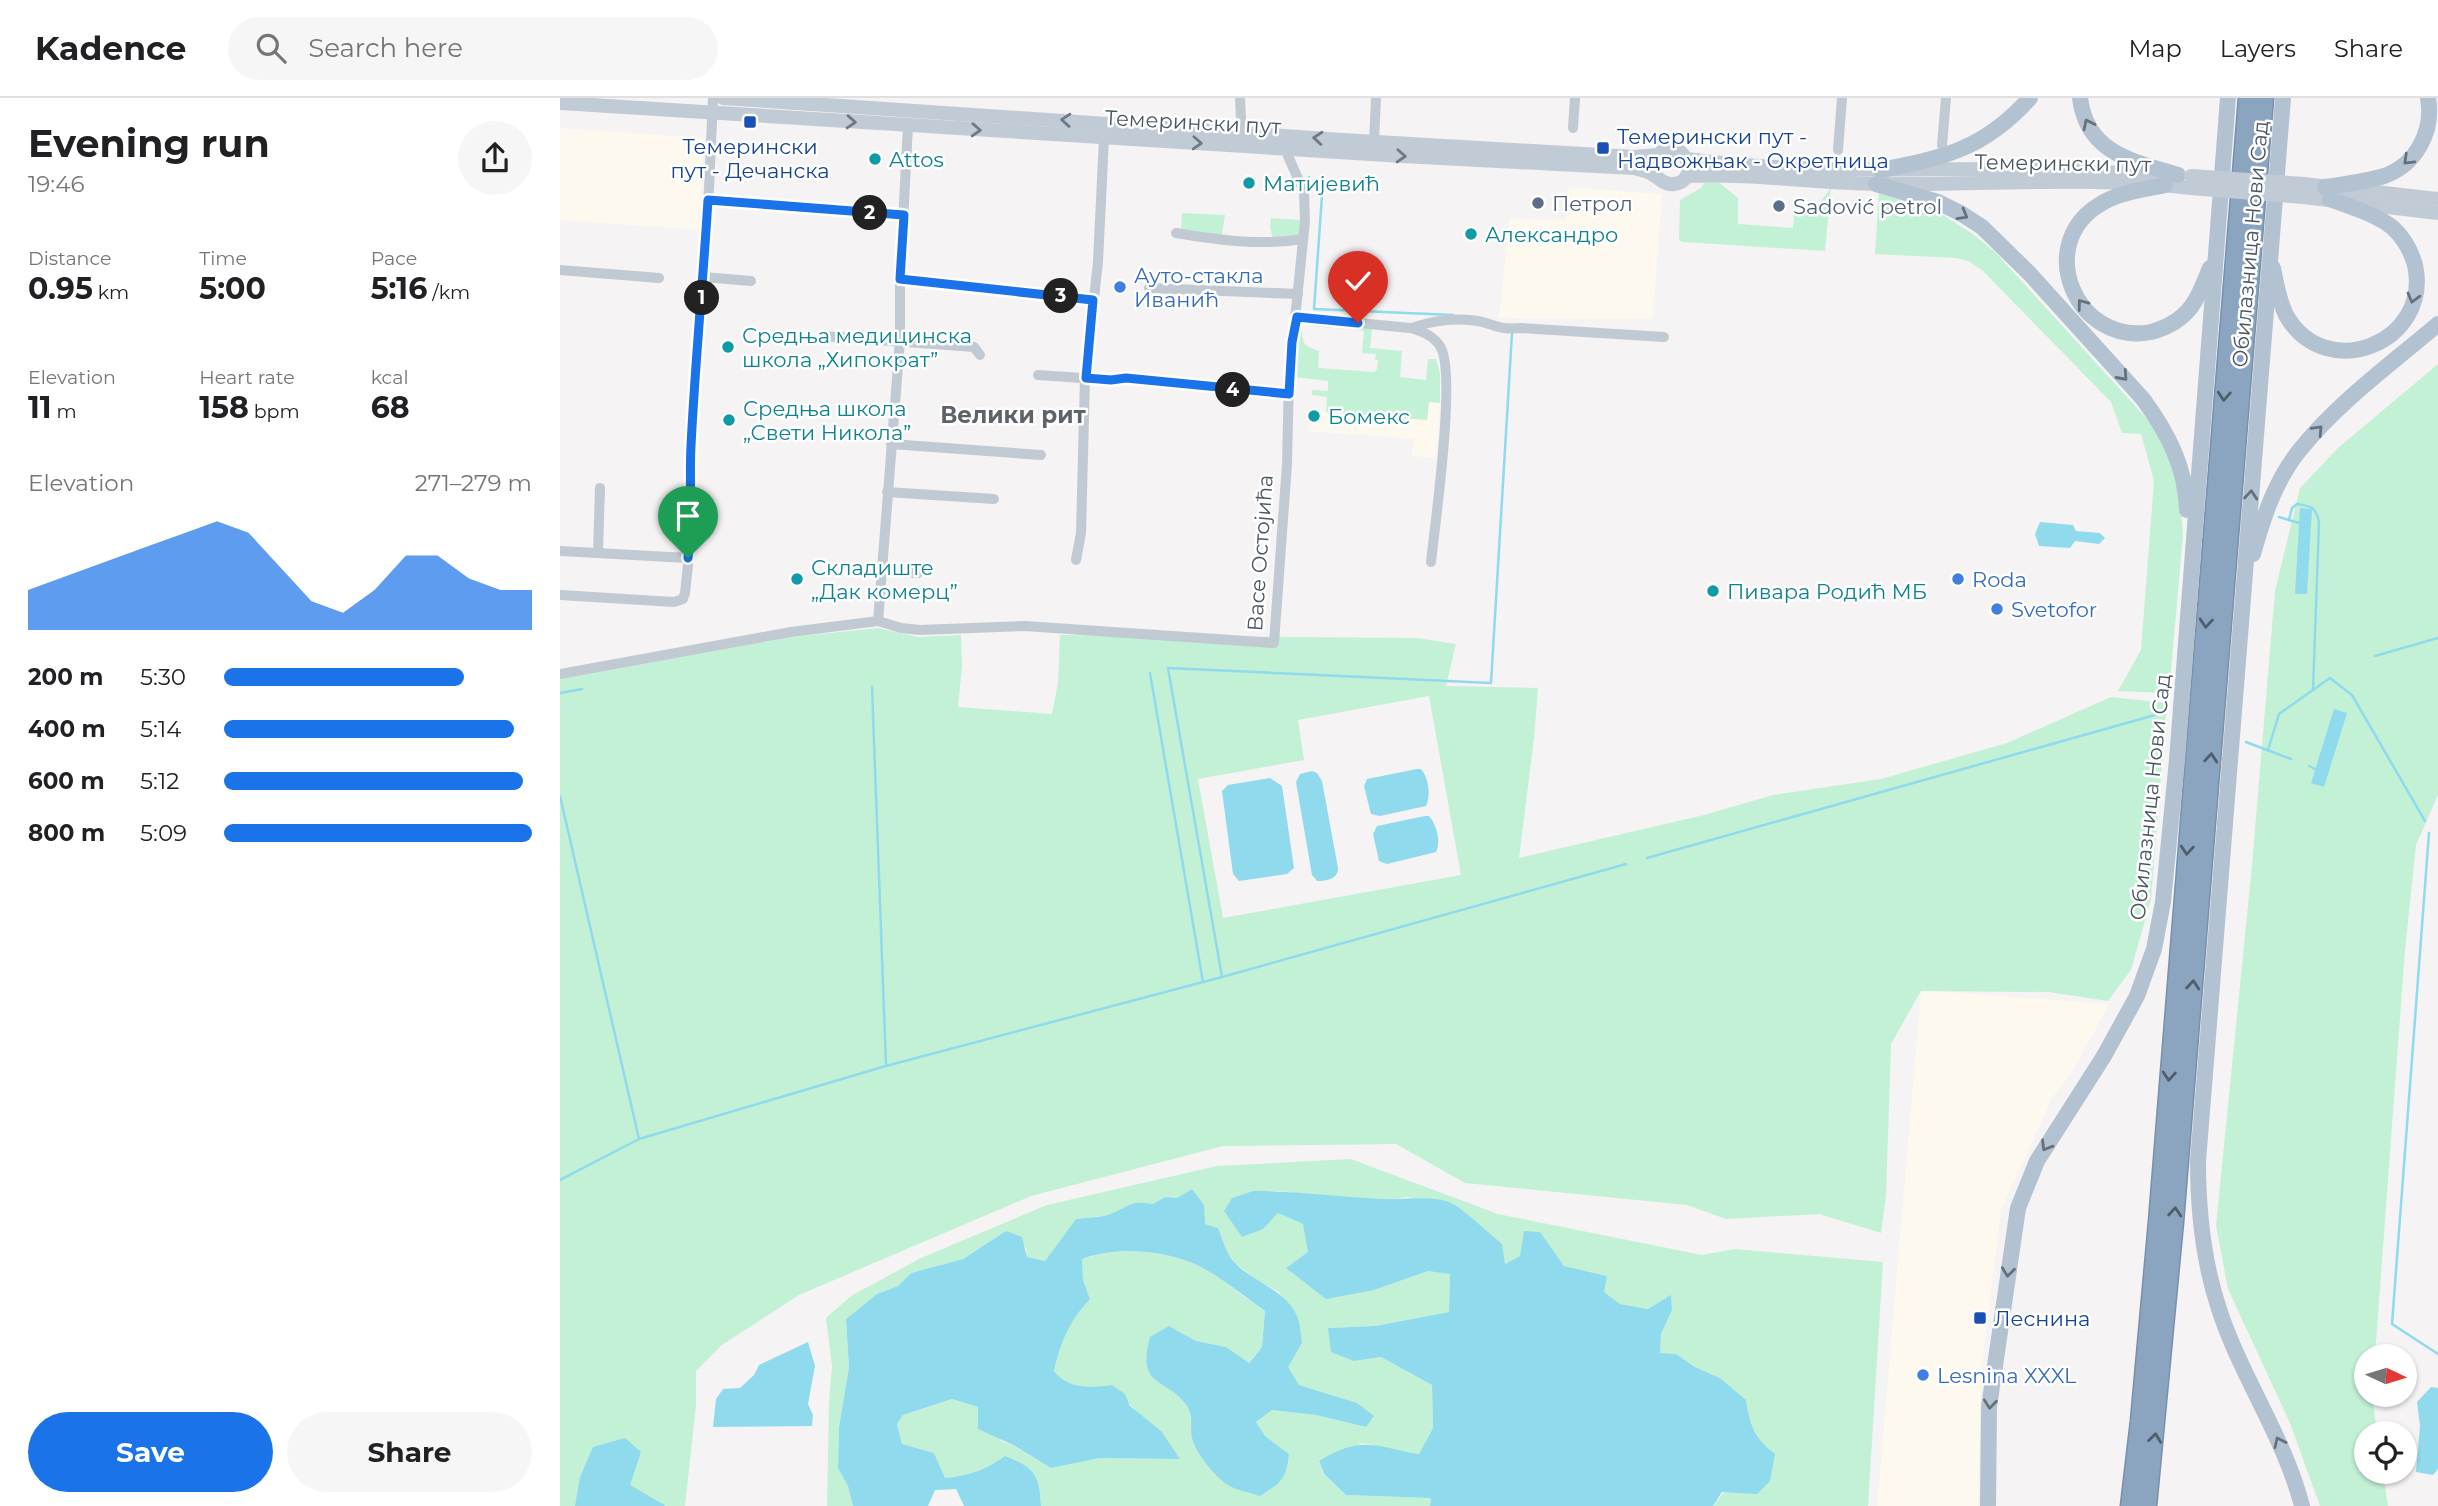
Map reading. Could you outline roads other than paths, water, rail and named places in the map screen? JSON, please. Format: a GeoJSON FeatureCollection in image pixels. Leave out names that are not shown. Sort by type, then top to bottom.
{"type":"FeatureCollection","features":[{"type":"Feature","properties":{"kind":"highway"},"geometry":{"type":"LineString","coordinates":[[2130,1506],[2158,1222],[2248,98]]}},
{"type":"Feature","properties":{"kind":"highway"},"geometry":{"type":"LineString","coordinates":[[2147,1506],[2174,1222],[2264,98]]}},
{"type":"Feature","properties":{"kind":"main road","name":"Темерински пут"},"geometry":{"type":"LineString","coordinates":[[723,98],[785,100],[1242,139],[1288,149],[1634,168],[1655,176]]}},
{"type":"Feature","properties":{"kind":"main road"},"geometry":{"type":"LineString","coordinates":[[1879,177],[1966,148],[2015,115],[2031,98]]}},
{"type":"Feature","properties":{"kind":"main road"},"geometry":{"type":"LineString","coordinates":[[2080,98],[2088,127],[2104,146],[2181,181]]}},
{"type":"Feature","properties":{"kind":"main road"},"geometry":{"type":"LineString","coordinates":[[2222,98],[2226,121]]}},
{"type":"Feature","properties":{"kind":"main road","name":"Обилазница Нови Сад"},"geometry":{"type":"LineString","coordinates":[[1988,1506],[1989,1407],[2018,1208],[2037,1161],[2123,1024],[2146,976],[2163,902],[2177,760],[2228,98]]}},
{"type":"Feature","properties":{"kind":"main road","name":"Обилазница Нови Сад"},"geometry":{"type":"LineString","coordinates":[[2283,98],[2201,1120],[2198,1186],[2202,1235],[2219,1311],[2284,1452],[2302,1506]]}},
{"type":"Feature","properties":{"kind":"main road"},"geometry":{"type":"LineString","coordinates":[[2280,132],[2291,98]]}},
{"type":"Feature","properties":{"kind":"main road"},"geometry":{"type":"LineString","coordinates":[[2328,193],[2380,177],[2407,162],[2426,135],[2430,118],[2428,98]]}},
{"type":"Feature","properties":{"kind":"main road","name":"Темерински пут"},"geometry":{"type":"LineString","coordinates":[[560,103],[713,105],[908,126],[1104,138],[1374,142],[1634,157],[1658,155]]}},
{"type":"Feature","properties":{"kind":"main road"},"geometry":{"type":"LineString","coordinates":[[1674,150],[1687,159],[1689,170],[1684,180],[1673,184],[1664,183],[1655,176],[1653,165],[1662,151],[1674,150]]}},
{"type":"Feature","properties":{"kind":"main road","name":"Темерински пут"},"geometry":{"type":"LineString","coordinates":[[1687,159],[1879,177]]}},
{"type":"Feature","properties":{"kind":"main road","name":"Темерински пут"},"geometry":{"type":"LineString","coordinates":[[1687,176],[1879,177],[1973,182],[2181,181],[2438,199]]}},
{"type":"Feature","properties":{"kind":"main road"},"geometry":{"type":"LineString","coordinates":[[1879,177],[1938,202],[1982,227],[2030,274],[2143,399],[2165,431],[2180,464],[2186,491],[2191,562]]}},
{"type":"Feature","properties":{"kind":"main road"},"geometry":{"type":"LineString","coordinates":[[2181,181],[2106,200],[2091,210],[2081,221],[2069,243],[2066,261],[2070,285],[2080,304],[2096,320],[2119,330],[2143,333],[2173,323],[2190,309],[2216,251]]}},
{"type":"Feature","properties":{"kind":"main road","name":"Темерински пут"},"geometry":{"type":"LineString","coordinates":[[2328,193],[2438,213]]}},
{"type":"Feature","properties":{"kind":"main road"},"geometry":{"type":"LineString","coordinates":[[2270,252],[2283,307],[2297,330],[2311,341],[2333,349],[2351,350],[2375,344],[2393,333],[2404,320],[2414,297],[2417,281],[2412,255],[2400,234],[2388,224],[2328,193]]}},
{"type":"Feature","properties":{"kind":"main road"},"geometry":{"type":"LineString","coordinates":[[2243,587],[2266,511],[2298,452],[2330,418],[2438,324]]}},
{"type":"Feature","properties":{"kind":"street"},"geometry":{"type":"LineString","coordinates":[[1240,98],[1242,139]]}},
{"type":"Feature","properties":{"kind":"street"},"geometry":{"type":"LineString","coordinates":[[1374,142],[1376,98]]}},
{"type":"Feature","properties":{"kind":"street"},"geometry":{"type":"LineString","coordinates":[[1573,128],[1575,98]]}},
{"type":"Feature","properties":{"kind":"street"},"geometry":{"type":"LineString","coordinates":[[1839,150],[1842,98]]}},
{"type":"Feature","properties":{"kind":"street"},"geometry":{"type":"LineString","coordinates":[[1942,145],[1946,98]]}},
{"type":"Feature","properties":{"kind":"street"},"geometry":{"type":"LineString","coordinates":[[560,595],[678,602],[683,599],[685,593],[691,537],[689,478],[713,105]]}},
{"type":"Feature","properties":{"kind":"street"},"geometry":{"type":"LineString","coordinates":[[560,674],[791,632],[878,621],[900,340],[900,279],[908,126]]}},
{"type":"Feature","properties":{"kind":"street"},"geometry":{"type":"LineString","coordinates":[[1076,560],[1081,533],[1086,378],[1101,220],[1104,138]]}},
{"type":"Feature","properties":{"kind":"street","name":"Васе Остојића"},"geometry":{"type":"LineString","coordinates":[[878,621],[920,630],[1025,626],[1274,643],[1287,464],[1292,342],[1297,317],[1303,239],[1304,192],[1288,156],[1288,149]]}},
{"type":"Feature","properties":{"kind":"street"},"geometry":{"type":"LineString","coordinates":[[708,200],[904,215]]}},
{"type":"Feature","properties":{"kind":"street"},"geometry":{"type":"LineString","coordinates":[[1176,233],[1231,241],[1303,239]]}},
{"type":"Feature","properties":{"kind":"street"},"geometry":{"type":"LineString","coordinates":[[560,270],[659,278]]}},
{"type":"Feature","properties":{"kind":"street"},"geometry":{"type":"LineString","coordinates":[[703,277],[751,281]]}},
{"type":"Feature","properties":{"kind":"street"},"geometry":{"type":"LineString","coordinates":[[900,279],[1093,300]]}},
{"type":"Feature","properties":{"kind":"street"},"geometry":{"type":"LineString","coordinates":[[1149,288],[1298,294]]}},
{"type":"Feature","properties":{"kind":"street"},"geometry":{"type":"LineString","coordinates":[[1297,317],[1412,328],[1423,331],[1440,346],[1446,369],[1445,428],[1431,562]]}},
{"type":"Feature","properties":{"kind":"street"},"geometry":{"type":"LineString","coordinates":[[1412,328],[1446,321],[1477,321],[1507,329],[1664,337]]}},
{"type":"Feature","properties":{"kind":"street"},"geometry":{"type":"LineString","coordinates":[[824,336],[974,347],[980,355]]}},
{"type":"Feature","properties":{"kind":"street"},"geometry":{"type":"LineString","coordinates":[[1038,375],[1111,380],[1126,378],[1289,394]]}},
{"type":"Feature","properties":{"kind":"street"},"geometry":{"type":"LineString","coordinates":[[891,444],[1041,455]]}},
{"type":"Feature","properties":{"kind":"street"},"geometry":{"type":"LineString","coordinates":[[598,552],[600,488]]}},
{"type":"Feature","properties":{"kind":"street"},"geometry":{"type":"LineString","coordinates":[[887,492],[994,499]]}},
{"type":"Feature","properties":{"kind":"street"},"geometry":{"type":"LineString","coordinates":[[560,551],[688,558]]}},
{"type":"Feature","properties":{"kind":"street"},"geometry":{"type":"LineString","coordinates":[[881,570],[918,573]]}},
{"type":"Feature","properties":{"kind":"water"},"geometry":{"type":"Polygon","coordinates":[[[2300,508],[2312,509],[2307,594],[2295,594],[2300,508]]]}},
{"type":"Feature","properties":{"kind":"water"},"geometry":{"type":"Polygon","coordinates":[[[2040,522],[2073,525],[2076,531],[2100,533],[2105,538],[2099,544],[2075,541],[2070,548],[2039,546],[2035,534],[2040,522]]]}},
{"type":"Feature","properties":{"kind":"water"},"geometry":{"type":"Polygon","coordinates":[[[2334,709],[2347,713],[2324,787],[2311,783],[2334,709]]]}},
{"type":"Feature","properties":{"kind":"water"},"geometry":{"type":"Polygon","coordinates":[[[1421,769],[1427,782],[1426,806],[1380,816],[1371,814],[1364,786],[1367,779],[1421,769]]]}},
{"type":"Feature","properties":{"kind":"water"},"geometry":{"type":"Polygon","coordinates":[[[1312,771],[1317,773],[1322,781],[1338,868],[1334,877],[1321,881],[1317,881],[1312,875],[1296,782],[1300,774],[1312,771]]]}},
{"type":"Feature","properties":{"kind":"water"},"geometry":{"type":"Polygon","coordinates":[[[1270,778],[1282,786],[1294,868],[1287,874],[1239,881],[1233,874],[1222,791],[1228,785],[1270,778]]]}},
{"type":"Feature","properties":{"kind":"water"},"geometry":{"type":"Polygon","coordinates":[[[1429,816],[1436,829],[1436,852],[1387,864],[1379,861],[1373,834],[1377,826],[1429,816]]]}},
{"type":"Feature","properties":{"kind":"water"},"geometry":{"type":"Polygon","coordinates":[[[1192,1189],[1204,1205],[1205,1224],[1218,1228],[1232,1259],[1243,1270],[1285,1299],[1297,1316],[1302,1343],[1288,1367],[1299,1385],[1357,1403],[1374,1416],[1366,1427],[1316,1415],[1272,1410],[1256,1422],[1265,1436],[1289,1454],[1284,1475],[1277,1484],[1260,1496],[1235,1489],[1223,1482],[1197,1450],[1192,1438],[1191,1417],[1187,1406],[1150,1374],[1147,1354],[1150,1337],[1169,1326],[1196,1341],[1226,1347],[1249,1363],[1262,1347],[1265,1311],[1217,1277],[1188,1261],[1142,1252],[1111,1252],[1082,1259],[1083,1280],[1090,1299],[1067,1332],[1054,1371],[1073,1384],[1088,1387],[1112,1385],[1125,1394],[1130,1406],[1161,1431],[1180,1459],[1100,1458],[1051,1468],[1013,1445],[978,1429],[978,1407],[952,1399],[903,1415],[897,1424],[902,1444],[934,1453],[945,1478],[977,1471],[1005,1456],[1015,1460],[1029,1468],[1037,1479],[1041,1506],[964,1506],[956,1489],[935,1490],[928,1506],[853,1506],[848,1486],[838,1468],[839,1427],[849,1367],[846,1319],[877,1294],[898,1286],[911,1273],[963,1259],[1006,1231],[1022,1237],[1027,1257],[1045,1261],[1076,1219],[1106,1215],[1134,1204],[1153,1204],[1165,1197],[1177,1198],[1192,1189]]]}},
{"type":"Feature","properties":{"kind":"water"},"geometry":{"type":"Polygon","coordinates":[[[1253,1191],[1382,1199],[1427,1198],[1444,1201],[1462,1210],[1502,1244],[1505,1264],[1520,1256],[1524,1231],[1540,1232],[1564,1266],[1607,1276],[1604,1292],[1620,1304],[1648,1309],[1671,1295],[1672,1310],[1661,1334],[1660,1353],[1676,1354],[1695,1367],[1720,1378],[1746,1400],[1754,1431],[1775,1454],[1770,1481],[1757,1494],[1722,1492],[1713,1506],[1430,1506],[1431,1498],[1346,1495],[1324,1474],[1319,1461],[1357,1445],[1419,1454],[1433,1428],[1432,1385],[1381,1357],[1354,1361],[1331,1352],[1328,1328],[1375,1326],[1449,1312],[1450,1274],[1428,1271],[1374,1290],[1326,1299],[1286,1268],[1308,1252],[1303,1224],[1278,1213],[1263,1229],[1242,1237],[1224,1211],[1232,1198],[1253,1191]]]}},
{"type":"Feature","properties":{"kind":"water"},"geometry":{"type":"Polygon","coordinates":[[[808,1342],[815,1366],[808,1404],[813,1415],[812,1426],[713,1427],[716,1399],[723,1389],[740,1388],[754,1375],[759,1365],[808,1342]]]}},
{"type":"Feature","properties":{"kind":"water"},"geometry":{"type":"Polygon","coordinates":[[[2431,1387],[2438,1388],[2438,1469],[2433,1475],[2417,1472],[2420,1426],[2417,1402],[2431,1387]]]}},
{"type":"Feature","properties":{"kind":"water"},"geometry":{"type":"Polygon","coordinates":[[[625,1438],[641,1452],[630,1485],[666,1506],[575,1506],[580,1477],[593,1447],[625,1438]]]}},
{"type":"Feature","properties":{"kind":"waterway"},"geometry":{"type":"LineString","coordinates":[[1309,177],[1309,183],[1322,196],[1314,309],[1453,315]]}},
{"type":"Feature","properties":{"kind":"waterway"},"geometry":{"type":"LineString","coordinates":[[1203,982],[1222,977],[1168,668],[1491,683],[1512,333]]}},
{"type":"Feature","properties":{"kind":"waterway"},"geometry":{"type":"LineString","coordinates":[[2289,520],[2292,508],[2297,504],[2312,508],[2319,522],[2313,690]]}},
{"type":"Feature","properties":{"kind":"waterway"},"geometry":{"type":"LineString","coordinates":[[2279,517],[2299,523]]}},
{"type":"Feature","properties":{"kind":"waterway"},"geometry":{"type":"LineString","coordinates":[[2375,656],[2438,638]]}},
{"type":"Feature","properties":{"kind":"waterway"},"geometry":{"type":"LineString","coordinates":[[560,1180],[639,1139],[886,1066],[1203,982],[1150,673]]}},
{"type":"Feature","properties":{"kind":"waterway"},"geometry":{"type":"LineString","coordinates":[[2268,750],[2279,714],[2330,678],[2352,695],[2425,821]]}},
{"type":"Feature","properties":{"kind":"waterway"},"geometry":{"type":"LineString","coordinates":[[872,687],[886,1065]]}},
{"type":"Feature","properties":{"kind":"waterway"},"geometry":{"type":"LineString","coordinates":[[560,693],[582,689]]}},
{"type":"Feature","properties":{"kind":"waterway"},"geometry":{"type":"LineString","coordinates":[[1647,858],[2155,715]]}},
{"type":"Feature","properties":{"kind":"waterway"},"geometry":{"type":"LineString","coordinates":[[2246,742],[2291,759]]}},
{"type":"Feature","properties":{"kind":"waterway"},"geometry":{"type":"LineString","coordinates":[[2309,766],[2315,769]]}},
{"type":"Feature","properties":{"kind":"waterway"},"geometry":{"type":"LineString","coordinates":[[560,796],[639,1139]]}},
{"type":"Feature","properties":{"kind":"waterway"},"geometry":{"type":"LineString","coordinates":[[2429,833],[2392,1324],[2438,1354]]}},
{"type":"Feature","properties":{"kind":"waterway"},"geometry":{"type":"LineString","coordinates":[[1222,977],[1626,864]]}},
{"type":"Feature","properties":{"kind":"place","name":"Темерински пут - Дечанска"},"geometry":{"type":"Point","coordinates":[750,122]}},
{"type":"Feature","properties":{"kind":"place","name":"Темерински пут - Надвожњак - Окретница"},"geometry":{"type":"Point","coordinates":[1603,148]}},
{"type":"Feature","properties":{"kind":"place","name":"Attos"},"geometry":{"type":"Point","coordinates":[875,159]}},
{"type":"Feature","properties":{"kind":"place","name":"Матијевић"},"geometry":{"type":"Point","coordinates":[1249,183]}},
{"type":"Feature","properties":{"kind":"place","name":"Петрол"},"geometry":{"type":"Point","coordinates":[1538,203]}},
{"type":"Feature","properties":{"kind":"place","name":"Sadović petrol"},"geometry":{"type":"Point","coordinates":[1779,206]}},
{"type":"Feature","properties":{"kind":"place","name":"Александро"},"geometry":{"type":"Point","coordinates":[1471,234]}},
{"type":"Feature","properties":{"kind":"place","name":"Ауто-стакла Иванић"},"geometry":{"type":"Point","coordinates":[1120,287]}},
{"type":"Feature","properties":{"kind":"place","name":"Средња медицинска школа „Хипократ”"},"geometry":{"type":"Point","coordinates":[728,347]}},
{"type":"Feature","properties":{"kind":"place","name":"Бомекс"},"geometry":{"type":"Point","coordinates":[1314,416]}},
{"type":"Feature","properties":{"kind":"place","name":"Средња школа „Свети Никола”"},"geometry":{"type":"Point","coordinates":[729,420]}},
{"type":"Feature","properties":{"kind":"place","name":"Складиште „Дак комерц”"},"geometry":{"type":"Point","coordinates":[797,579]}},
{"type":"Feature","properties":{"kind":"place","name":"Roda"},"geometry":{"type":"Point","coordinates":[1958,579]}},
{"type":"Feature","properties":{"kind":"place","name":"Пивара Родић МБ"},"geometry":{"type":"Point","coordinates":[1713,591]}},
{"type":"Feature","properties":{"kind":"place","name":"Svetofor"},"geometry":{"type":"Point","coordinates":[1997,609]}},
{"type":"Feature","properties":{"kind":"place","name":"Леснина"},"geometry":{"type":"Point","coordinates":[1980,1318]}},
{"type":"Feature","properties":{"kind":"place","name":"Lesnina XXXL"},"geometry":{"type":"Point","coordinates":[1923,1375]}},
{"type":"Feature","properties":{"kind":"district","name":"Велики рит"},"geometry":{"type":"Point","coordinates":[1013,415]}}]}
